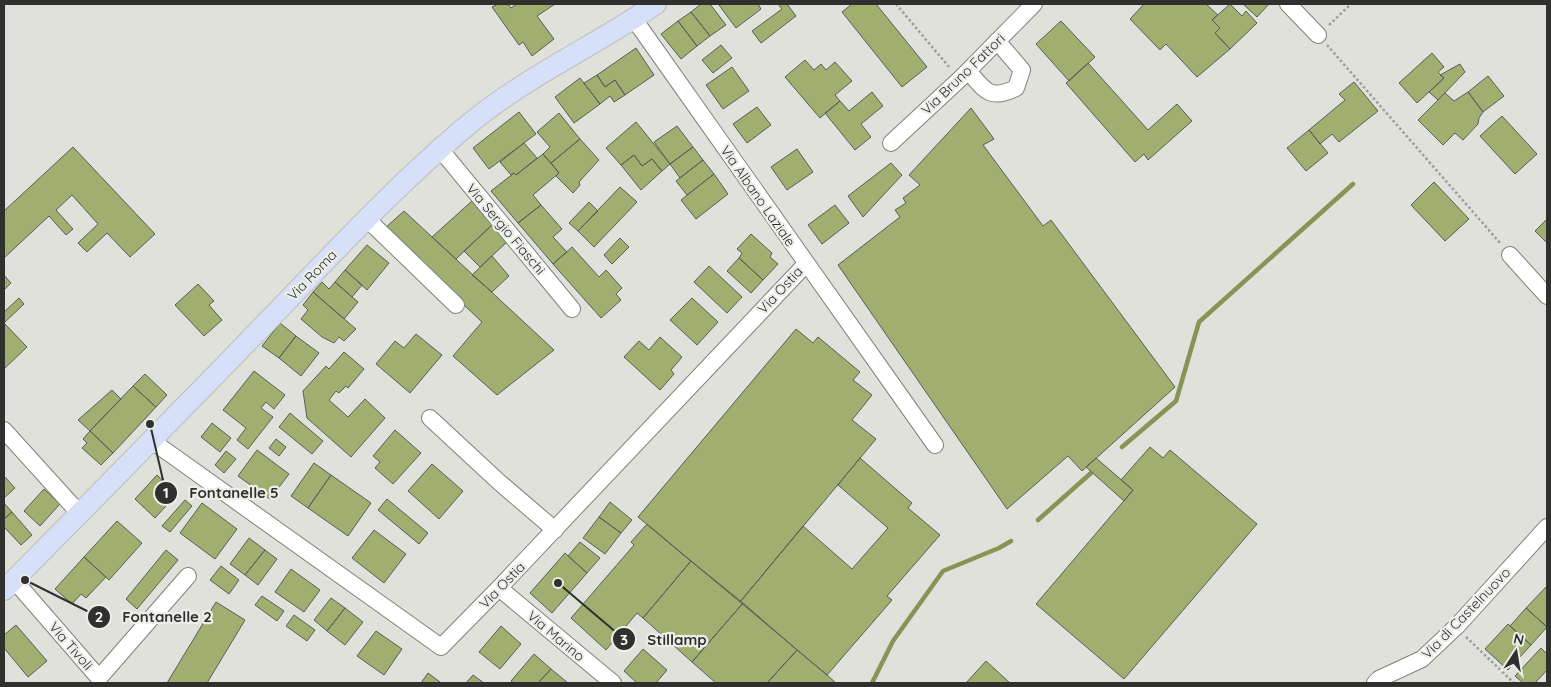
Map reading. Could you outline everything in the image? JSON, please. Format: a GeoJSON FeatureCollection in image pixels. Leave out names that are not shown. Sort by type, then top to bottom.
{"type":"FeatureCollection","features":[{"type":"Feature","properties":{"kind":"main road","name":"Via Roma"},"geometry":{"type":"LineString","coordinates":[[9,585],[152,441],[388,197],[462,129],[496,102],[656,4]]}},
{"type":"Feature","properties":{"kind":"street","name":"Via Bruno Fattori"},"geometry":{"type":"LineString","coordinates":[[891,143],[968,71],[1034,4]]}},
{"type":"Feature","properties":{"kind":"street"},"geometry":{"type":"LineString","coordinates":[[1288,4],[1318,35]]}},
{"type":"Feature","properties":{"kind":"street","name":"Via Albano Laziale"},"geometry":{"type":"LineString","coordinates":[[634,19],[935,445]]}},
{"type":"Feature","properties":{"kind":"street"},"geometry":{"type":"LineString","coordinates":[[968,71],[987,92],[1002,94],[1016,88],[1022,70],[997,42]]}},
{"type":"Feature","properties":{"kind":"street","name":"Via Sergio Fiaschi"},"geometry":{"type":"LineString","coordinates":[[440,149],[572,309]]}},
{"type":"Feature","properties":{"kind":"street"},"geometry":{"type":"LineString","coordinates":[[367,219],[456,304]]}},
{"type":"Feature","properties":{"kind":"street"},"geometry":{"type":"LineString","coordinates":[[1510,256],[1547,296]]}},
{"type":"Feature","properties":{"kind":"street","name":"Via Ostia"},"geometry":{"type":"LineString","coordinates":[[152,441],[440,647],[555,530],[806,264]]}},
{"type":"Feature","properties":{"kind":"street"},"geometry":{"type":"LineString","coordinates":[[430,418],[499,482],[555,530]]}},
{"type":"Feature","properties":{"kind":"street"},"geometry":{"type":"LineString","coordinates":[[4,430],[80,514]]}},
{"type":"Feature","properties":{"kind":"street","name":"Via di Castelnuovo"},"geometry":{"type":"LineString","coordinates":[[1375,683],[1422,659],[1457,626],[1547,528]]}},
{"type":"Feature","properties":{"kind":"street","name":"Via Tivoli"},"geometry":{"type":"LineString","coordinates":[[9,585],[99,678],[188,576]]}},
{"type":"Feature","properties":{"kind":"street","name":"Via Marino"},"geometry":{"type":"LineString","coordinates":[[499,588],[613,683]]}},
{"type":"Feature","properties":{"kind":"path"},"geometry":{"type":"LineString","coordinates":[[896,4],[949,66]]}},
{"type":"Feature","properties":{"kind":"path"},"geometry":{"type":"LineString","coordinates":[[1352,4],[1318,35],[1510,256]]}},
{"type":"Feature","properties":{"kind":"path"},"geometry":{"type":"LineString","coordinates":[[1457,626],[1472,644],[1514,683]]}},
{"type":"Feature","properties":{"kind":"building"},"geometry":{"type":"Polygon","coordinates":[[[498,4],[508,4],[511,8],[517,4],[555,4],[537,16],[554,39],[532,56],[523,42],[519,45],[492,7],[498,4]]]}},
{"type":"Feature","properties":{"kind":"building"},"geometry":{"type":"Polygon","coordinates":[[[701,4],[710,4],[726,25],[710,36],[691,12],[701,4]]]}},
{"type":"Feature","properties":{"kind":"building"},"geometry":{"type":"Polygon","coordinates":[[[720,4],[758,4],[761,9],[736,28],[720,4]]]}},
{"type":"Feature","properties":{"kind":"building"},"geometry":{"type":"Polygon","coordinates":[[[778,4],[787,4],[796,16],[761,43],[752,31],[782,9],[778,4]]]}},
{"type":"Feature","properties":{"kind":"building"},"geometry":{"type":"Polygon","coordinates":[[[852,4],[876,4],[927,67],[902,87],[842,12],[852,4]]]}},
{"type":"Feature","properties":{"kind":"building"},"geometry":{"type":"Polygon","coordinates":[[[1144,4],[1206,4],[1218,15],[1212,20],[1220,28],[1215,33],[1230,49],[1197,77],[1166,44],[1160,50],[1130,19],[1144,4]]]}},
{"type":"Feature","properties":{"kind":"building"},"geometry":{"type":"Polygon","coordinates":[[[1230,4],[1242,16],[1246,11],[1257,23],[1230,49],[1215,33],[1220,28],[1212,20],[1230,4]]]}},
{"type":"Feature","properties":{"kind":"building"},"geometry":{"type":"Polygon","coordinates":[[[1243,4],[1269,4],[1257,17],[1243,4]]]}},
{"type":"Feature","properties":{"kind":"building"},"geometry":{"type":"Polygon","coordinates":[[[691,12],[710,36],[697,46],[678,21],[691,12]]]}},
{"type":"Feature","properties":{"kind":"building"},"geometry":{"type":"Polygon","coordinates":[[[678,21],[697,46],[681,59],[661,34],[678,21]]]}},
{"type":"Feature","properties":{"kind":"building"},"geometry":{"type":"Polygon","coordinates":[[[1061,21],[1095,57],[1069,81],[1036,44],[1061,21]]]}},
{"type":"Feature","properties":{"kind":"building"},"geometry":{"type":"Polygon","coordinates":[[[721,45],[732,58],[713,73],[702,60],[721,45]]]}},
{"type":"Feature","properties":{"kind":"building"},"geometry":{"type":"Polygon","coordinates":[[[636,48],[654,75],[625,95],[615,80],[605,87],[597,75],[636,48]]]}},
{"type":"Feature","properties":{"kind":"building"},"geometry":{"type":"Polygon","coordinates":[[[1432,53],[1444,67],[1438,72],[1444,78],[1417,103],[1399,83],[1432,53]]]}},
{"type":"Feature","properties":{"kind":"building"},"geometry":{"type":"Polygon","coordinates":[[[805,60],[814,70],[821,64],[826,70],[835,62],[852,81],[835,95],[840,101],[820,118],[785,77],[805,60]]]}},
{"type":"Feature","properties":{"kind":"building"},"geometry":{"type":"Polygon","coordinates":[[[1088,63],[1148,130],[1177,104],[1192,121],[1148,160],[1144,154],[1135,162],[1066,83],[1088,63]]]}},
{"type":"Feature","properties":{"kind":"building"},"geometry":{"type":"Polygon","coordinates":[[[1460,64],[1465,72],[1438,100],[1429,92],[1444,78],[1440,75],[1460,64]]]}},
{"type":"Feature","properties":{"kind":"building"},"geometry":{"type":"Polygon","coordinates":[[[732,67],[749,91],[723,109],[706,85],[732,67]]]}},
{"type":"Feature","properties":{"kind":"building"},"geometry":{"type":"Polygon","coordinates":[[[597,75],[605,87],[615,80],[625,95],[614,102],[610,96],[600,104],[584,83],[597,75]]]}},
{"type":"Feature","properties":{"kind":"building"},"geometry":{"type":"Polygon","coordinates":[[[1488,76],[1504,96],[1483,112],[1468,92],[1488,76]]]}},
{"type":"Feature","properties":{"kind":"building"},"geometry":{"type":"Polygon","coordinates":[[[580,78],[600,104],[574,123],[555,97],[580,78]]]}},
{"type":"Feature","properties":{"kind":"building"},"geometry":{"type":"Polygon","coordinates":[[[1354,82],[1378,111],[1339,142],[1332,134],[1320,144],[1309,130],[1345,100],[1339,94],[1354,82]]]}},
{"type":"Feature","properties":{"kind":"building"},"geometry":{"type":"Polygon","coordinates":[[[872,92],[883,106],[861,124],[871,137],[855,150],[825,113],[840,101],[849,111],[872,92]]]}},
{"type":"Feature","properties":{"kind":"building"},"geometry":{"type":"Polygon","coordinates":[[[1468,92],[1483,112],[1478,124],[1463,140],[1455,133],[1443,145],[1418,120],[1445,93],[1454,101],[1468,92]]]}},
{"type":"Feature","properties":{"kind":"building"},"geometry":{"type":"Polygon","coordinates":[[[757,107],[771,125],[747,143],[733,124],[757,107]]]}},
{"type":"Feature","properties":{"kind":"building"},"geometry":{"type":"Polygon","coordinates":[[[971,108],[994,139],[983,145],[1043,226],[1051,220],[1175,387],[1082,471],[1068,456],[1007,509],[838,265],[900,217],[895,210],[906,203],[903,198],[920,185],[909,175],[971,108]]]}},
{"type":"Feature","properties":{"kind":"building"},"geometry":{"type":"Polygon","coordinates":[[[519,112],[536,134],[489,169],[473,148],[519,112]]]}},
{"type":"Feature","properties":{"kind":"building"},"geometry":{"type":"Polygon","coordinates":[[[559,113],[580,139],[551,163],[543,154],[550,147],[537,132],[559,113]]]}},
{"type":"Feature","properties":{"kind":"building"},"geometry":{"type":"Polygon","coordinates":[[[1502,116],[1537,154],[1515,174],[1480,136],[1502,116]]]}},
{"type":"Feature","properties":{"kind":"building"},"geometry":{"type":"Polygon","coordinates":[[[636,122],[670,164],[662,171],[652,159],[642,166],[634,155],[621,165],[606,148],[636,122]]]}},
{"type":"Feature","properties":{"kind":"building"},"geometry":{"type":"Polygon","coordinates":[[[677,126],[693,147],[670,164],[654,142],[677,126]]]}},
{"type":"Feature","properties":{"kind":"building"},"geometry":{"type":"Polygon","coordinates":[[[1309,130],[1328,153],[1306,171],[1287,148],[1309,130]]]}},
{"type":"Feature","properties":{"kind":"building"},"geometry":{"type":"Polygon","coordinates":[[[580,139],[599,160],[579,182],[580,185],[573,193],[556,176],[559,173],[551,163],[580,139]]]}},
{"type":"Feature","properties":{"kind":"building"},"geometry":{"type":"Polygon","coordinates":[[[524,143],[537,158],[516,175],[514,173],[511,175],[500,162],[524,143]]]}},
{"type":"Feature","properties":{"kind":"building"},"geometry":{"type":"Polygon","coordinates":[[[73,147],[155,234],[130,257],[107,233],[87,252],[78,243],[98,224],[72,195],[56,210],[73,229],[66,235],[49,216],[4,258],[4,211],[73,147]]]}},
{"type":"Feature","properties":{"kind":"building"},"geometry":{"type":"Polygon","coordinates":[[[693,147],[703,160],[680,178],[670,164],[693,147]]]}},
{"type":"Feature","properties":{"kind":"building"},"geometry":{"type":"Polygon","coordinates":[[[797,149],[813,172],[787,190],[771,167],[797,149]]]}},
{"type":"Feature","properties":{"kind":"building"},"geometry":{"type":"Polygon","coordinates":[[[543,154],[559,173],[533,195],[541,205],[518,223],[491,191],[543,154]]]}},
{"type":"Feature","properties":{"kind":"building"},"geometry":{"type":"Polygon","coordinates":[[[634,155],[642,166],[652,159],[662,171],[641,190],[621,165],[634,155]]]}},
{"type":"Feature","properties":{"kind":"building"},"geometry":{"type":"Polygon","coordinates":[[[703,160],[714,174],[687,195],[676,181],[703,160]]]}},
{"type":"Feature","properties":{"kind":"building"},"geometry":{"type":"Polygon","coordinates":[[[891,163],[902,175],[863,217],[848,196],[891,163]]]}},
{"type":"Feature","properties":{"kind":"building"},"geometry":{"type":"Polygon","coordinates":[[[714,174],[728,194],[696,219],[681,200],[714,174]]]}},
{"type":"Feature","properties":{"kind":"building"},"geometry":{"type":"Polygon","coordinates":[[[1434,182],[1469,219],[1445,241],[1411,205],[1434,182]]]}},
{"type":"Feature","properties":{"kind":"building"},"geometry":{"type":"Polygon","coordinates":[[[620,187],[637,202],[594,247],[578,231],[620,187]]]}},
{"type":"Feature","properties":{"kind":"building"},"geometry":{"type":"Polygon","coordinates":[[[472,201],[492,225],[456,259],[432,237],[472,201]]]}},
{"type":"Feature","properties":{"kind":"building"},"geometry":{"type":"Polygon","coordinates":[[[589,202],[598,211],[578,231],[569,223],[589,202]]]}},
{"type":"Feature","properties":{"kind":"building"},"geometry":{"type":"Polygon","coordinates":[[[541,205],[562,229],[553,237],[567,252],[553,264],[518,223],[541,205]]]}},
{"type":"Feature","properties":{"kind":"building"},"geometry":{"type":"Polygon","coordinates":[[[835,205],[849,223],[822,244],[808,225],[835,205]]]}},
{"type":"Feature","properties":{"kind":"building"},"geometry":{"type":"Polygon","coordinates":[[[404,211],[554,350],[497,395],[453,356],[482,322],[384,229],[404,211]]]}},
{"type":"Feature","properties":{"kind":"building"},"geometry":{"type":"Polygon","coordinates":[[[1547,219],[1547,243],[1535,231],[1547,219]]]}},
{"type":"Feature","properties":{"kind":"building"},"geometry":{"type":"Polygon","coordinates":[[[492,225],[507,242],[480,267],[464,251],[492,225]]]}},
{"type":"Feature","properties":{"kind":"building"},"geometry":{"type":"Polygon","coordinates":[[[751,234],[772,253],[770,257],[778,264],[763,280],[739,258],[742,253],[737,249],[751,234]]]}},
{"type":"Feature","properties":{"kind":"building"},"geometry":{"type":"Polygon","coordinates":[[[620,238],[629,247],[612,264],[604,255],[620,238]]]}},
{"type":"Feature","properties":{"kind":"building"},"geometry":{"type":"Polygon","coordinates":[[[367,245],[389,263],[367,290],[345,270],[367,245]]]}},
{"type":"Feature","properties":{"kind":"building"},"geometry":{"type":"Polygon","coordinates":[[[572,247],[599,277],[606,270],[622,288],[616,294],[621,300],[601,318],[553,264],[572,247]]]}},
{"type":"Feature","properties":{"kind":"building"},"geometry":{"type":"Polygon","coordinates":[[[492,256],[509,276],[492,292],[472,275],[492,256]]]}},
{"type":"Feature","properties":{"kind":"building"},"geometry":{"type":"Polygon","coordinates":[[[739,258],[763,280],[751,293],[727,271],[739,258]]]}},
{"type":"Feature","properties":{"kind":"building"},"geometry":{"type":"Polygon","coordinates":[[[709,266],[742,297],[727,313],[694,282],[709,266]]]}},
{"type":"Feature","properties":{"kind":"building"},"geometry":{"type":"Polygon","coordinates":[[[345,270],[362,285],[352,297],[335,282],[345,270]]]}},
{"type":"Feature","properties":{"kind":"building"},"geometry":{"type":"Polygon","coordinates":[[[4,275],[11,283],[5,289],[4,287],[4,275]]]}},
{"type":"Feature","properties":{"kind":"building"},"geometry":{"type":"Polygon","coordinates":[[[322,282],[329,289],[335,282],[358,302],[344,319],[313,292],[322,282]]]}},
{"type":"Feature","properties":{"kind":"building"},"geometry":{"type":"Polygon","coordinates":[[[198,284],[214,301],[209,305],[222,320],[204,336],[175,305],[198,284]]]}},
{"type":"Feature","properties":{"kind":"building"},"geometry":{"type":"Polygon","coordinates":[[[313,292],[356,329],[344,341],[339,337],[334,343],[322,337],[301,319],[308,310],[303,305],[313,292]]]}},
{"type":"Feature","properties":{"kind":"building"},"geometry":{"type":"Polygon","coordinates":[[[19,298],[24,304],[4,323],[4,312],[19,298]]]}},
{"type":"Feature","properties":{"kind":"building"},"geometry":{"type":"Polygon","coordinates":[[[692,298],[718,322],[697,345],[670,320],[692,298]]]}},
{"type":"Feature","properties":{"kind":"building"},"geometry":{"type":"Polygon","coordinates":[[[4,323],[27,347],[5,368],[4,367],[4,323]]]}},
{"type":"Feature","properties":{"kind":"building"},"geometry":{"type":"Polygon","coordinates":[[[280,323],[296,336],[279,358],[262,346],[280,323]]]}},
{"type":"Feature","properties":{"kind":"building"},"geometry":{"type":"Polygon","coordinates":[[[796,329],[813,343],[818,337],[860,372],[853,380],[872,395],[852,420],[876,439],[740,602],[638,517],[796,329]]]}},
{"type":"Feature","properties":{"kind":"building"},"geometry":{"type":"Polygon","coordinates":[[[416,334],[442,355],[410,393],[376,364],[395,341],[404,348],[416,334]]]}},
{"type":"Feature","properties":{"kind":"building"},"geometry":{"type":"Polygon","coordinates":[[[296,336],[319,353],[301,376],[279,358],[296,336]]]}},
{"type":"Feature","properties":{"kind":"building"},"geometry":{"type":"Polygon","coordinates":[[[660,337],[682,357],[671,370],[674,374],[660,390],[624,357],[639,341],[649,350],[660,337]]]}},
{"type":"Feature","properties":{"kind":"building"},"geometry":{"type":"Polygon","coordinates":[[[344,352],[364,369],[348,388],[346,386],[339,393],[336,391],[329,400],[348,417],[365,399],[385,418],[351,457],[307,418],[303,391],[326,366],[329,369],[344,352]]]}},
{"type":"Feature","properties":{"kind":"building"},"geometry":{"type":"Polygon","coordinates":[[[254,371],[285,395],[274,409],[266,402],[261,408],[273,417],[248,449],[237,440],[246,428],[223,410],[254,371]]]}},
{"type":"Feature","properties":{"kind":"building"},"geometry":{"type":"Polygon","coordinates":[[[145,374],[167,395],[156,407],[133,386],[145,374]]]}},
{"type":"Feature","properties":{"kind":"building"},"geometry":{"type":"Polygon","coordinates":[[[133,386],[156,407],[113,453],[90,431],[133,386]]]}},
{"type":"Feature","properties":{"kind":"building"},"geometry":{"type":"Polygon","coordinates":[[[112,390],[121,399],[90,431],[78,420],[112,390]]]}},
{"type":"Feature","properties":{"kind":"building"},"geometry":{"type":"Polygon","coordinates":[[[290,413],[323,441],[312,454],[279,427],[290,413]]]}},
{"type":"Feature","properties":{"kind":"building"},"geometry":{"type":"Polygon","coordinates":[[[212,423],[231,438],[220,452],[201,437],[212,423]]]}},
{"type":"Feature","properties":{"kind":"building"},"geometry":{"type":"Polygon","coordinates":[[[395,430],[421,453],[393,484],[375,468],[380,462],[373,456],[395,430]]]}},
{"type":"Feature","properties":{"kind":"building"},"geometry":{"type":"Polygon","coordinates":[[[90,431],[113,453],[101,465],[82,448],[87,443],[83,439],[90,431]]]}},
{"type":"Feature","properties":{"kind":"building"},"geometry":{"type":"Polygon","coordinates":[[[276,439],[286,447],[279,456],[269,448],[276,439]]]}},
{"type":"Feature","properties":{"kind":"building"},"geometry":{"type":"Polygon","coordinates":[[[1150,447],[1163,458],[1170,450],[1257,524],[1124,679],[1036,604],[1133,490],[1121,480],[1150,447]]]}},
{"type":"Feature","properties":{"kind":"building"},"geometry":{"type":"Polygon","coordinates":[[[257,450],[289,474],[270,499],[238,476],[257,450]]]}},
{"type":"Feature","properties":{"kind":"building"},"geometry":{"type":"Polygon","coordinates":[[[226,451],[236,459],[224,473],[215,465],[226,451]]]}},
{"type":"Feature","properties":{"kind":"building"},"geometry":{"type":"Polygon","coordinates":[[[860,458],[912,503],[908,508],[940,535],[887,596],[892,600],[827,675],[740,602],[803,526],[852,569],[888,528],[838,485],[860,458]]]}},
{"type":"Feature","properties":{"kind":"building"},"geometry":{"type":"Polygon","coordinates":[[[1096,458],[1133,490],[1124,501],[1086,467],[1096,458]]]}},
{"type":"Feature","properties":{"kind":"building"},"geometry":{"type":"Polygon","coordinates":[[[314,463],[331,475],[308,508],[291,496],[314,463]]]}},
{"type":"Feature","properties":{"kind":"building"},"geometry":{"type":"Polygon","coordinates":[[[432,464],[463,491],[439,519],[408,491],[432,464]]]}},
{"type":"Feature","properties":{"kind":"building"},"geometry":{"type":"Polygon","coordinates":[[[157,475],[177,494],[155,518],[135,499],[157,475]]]}},
{"type":"Feature","properties":{"kind":"building"},"geometry":{"type":"Polygon","coordinates":[[[331,475],[371,503],[348,536],[308,508],[331,475]]]}},
{"type":"Feature","properties":{"kind":"building"},"geometry":{"type":"Polygon","coordinates":[[[4,476],[15,488],[4,498],[4,476]]]}},
{"type":"Feature","properties":{"kind":"building"},"geometry":{"type":"Polygon","coordinates":[[[44,489],[60,504],[40,526],[24,511],[44,489]]]}},
{"type":"Feature","properties":{"kind":"building"},"geometry":{"type":"Polygon","coordinates":[[[387,499],[428,533],[419,544],[378,510],[387,499]]]}},
{"type":"Feature","properties":{"kind":"building"},"geometry":{"type":"Polygon","coordinates":[[[185,500],[192,506],[170,532],[162,526],[185,500]]]}},
{"type":"Feature","properties":{"kind":"building"},"geometry":{"type":"Polygon","coordinates":[[[610,502],[632,520],[621,533],[599,517],[610,502]]]}},
{"type":"Feature","properties":{"kind":"building"},"geometry":{"type":"Polygon","coordinates":[[[4,503],[12,512],[5,518],[4,516],[4,503]]]}},
{"type":"Feature","properties":{"kind":"building"},"geometry":{"type":"Polygon","coordinates":[[[202,503],[237,529],[215,559],[180,533],[202,503]]]}},
{"type":"Feature","properties":{"kind":"building"},"geometry":{"type":"Polygon","coordinates":[[[12,512],[32,535],[21,545],[4,527],[4,519],[12,512]]]}},
{"type":"Feature","properties":{"kind":"building"},"geometry":{"type":"Polygon","coordinates":[[[599,517],[621,533],[605,554],[583,538],[599,517]]]}},
{"type":"Feature","properties":{"kind":"building"},"geometry":{"type":"Polygon","coordinates":[[[117,521],[142,543],[109,580],[84,557],[117,521]]]}},
{"type":"Feature","properties":{"kind":"building"},"geometry":{"type":"Polygon","coordinates":[[[647,524],[691,561],[643,618],[637,613],[606,650],[571,618],[634,545],[631,542],[647,524]]]}},
{"type":"Feature","properties":{"kind":"building"},"geometry":{"type":"Polygon","coordinates":[[[374,530],[406,554],[384,583],[352,558],[374,530]]]}},
{"type":"Feature","properties":{"kind":"building"},"geometry":{"type":"Polygon","coordinates":[[[249,538],[265,550],[245,575],[230,564],[249,538]]]}},
{"type":"Feature","properties":{"kind":"building"},"geometry":{"type":"Polygon","coordinates":[[[580,542],[600,558],[587,573],[568,556],[580,542]]]}},
{"type":"Feature","properties":{"kind":"building"},"geometry":{"type":"Polygon","coordinates":[[[166,550],[178,560],[137,609],[126,599],[166,550]]]}},
{"type":"Feature","properties":{"kind":"building"},"geometry":{"type":"Polygon","coordinates":[[[265,550],[277,559],[258,585],[245,575],[265,550]]]}},
{"type":"Feature","properties":{"kind":"building"},"geometry":{"type":"Polygon","coordinates":[[[565,553],[587,573],[552,613],[530,593],[565,553]]]}},
{"type":"Feature","properties":{"kind":"building"},"geometry":{"type":"Polygon","coordinates":[[[84,557],[106,577],[86,598],[81,594],[72,604],[55,589],[84,557]]]}},
{"type":"Feature","properties":{"kind":"building"},"geometry":{"type":"Polygon","coordinates":[[[691,561],[743,603],[692,662],[643,618],[691,561]]]}},
{"type":"Feature","properties":{"kind":"building"},"geometry":{"type":"Polygon","coordinates":[[[221,566],[239,580],[229,594],[210,580],[221,566]]]}},
{"type":"Feature","properties":{"kind":"building"},"geometry":{"type":"Polygon","coordinates":[[[291,569],[320,590],[304,612],[275,592],[291,569]]]}},
{"type":"Feature","properties":{"kind":"building"},"geometry":{"type":"Polygon","coordinates":[[[1547,586],[1547,627],[1526,608],[1547,586]]]}},
{"type":"Feature","properties":{"kind":"building"},"geometry":{"type":"Polygon","coordinates":[[[262,596],[284,611],[277,621],[255,605],[262,596]]]}},
{"type":"Feature","properties":{"kind":"building"},"geometry":{"type":"Polygon","coordinates":[[[331,598],[345,608],[327,631],[314,620],[331,598]]]}},
{"type":"Feature","properties":{"kind":"building"},"geometry":{"type":"Polygon","coordinates":[[[216,602],[245,620],[207,683],[167,683],[216,602]]]}},
{"type":"Feature","properties":{"kind":"building"},"geometry":{"type":"Polygon","coordinates":[[[743,603],[797,650],[767,683],[716,683],[692,662],[743,603]]]}},
{"type":"Feature","properties":{"kind":"building"},"geometry":{"type":"Polygon","coordinates":[[[345,608],[363,622],[345,645],[327,631],[345,608]]]}},
{"type":"Feature","properties":{"kind":"building"},"geometry":{"type":"Polygon","coordinates":[[[1526,608],[1547,627],[1531,645],[1510,626],[1526,608]]]}},
{"type":"Feature","properties":{"kind":"building"},"geometry":{"type":"Polygon","coordinates":[[[294,615],[315,630],[307,641],[286,626],[294,615]]]}},
{"type":"Feature","properties":{"kind":"building"},"geometry":{"type":"Polygon","coordinates":[[[1508,624],[1531,645],[1508,670],[1485,649],[1508,624]]]}},
{"type":"Feature","properties":{"kind":"building"},"geometry":{"type":"Polygon","coordinates":[[[16,625],[47,661],[28,677],[4,648],[4,635],[16,625]]]}},
{"type":"Feature","properties":{"kind":"building"},"geometry":{"type":"Polygon","coordinates":[[[501,626],[521,644],[500,669],[479,652],[501,626]]]}},
{"type":"Feature","properties":{"kind":"building"},"geometry":{"type":"Polygon","coordinates":[[[376,631],[402,649],[384,675],[357,656],[376,631]]]}},
{"type":"Feature","properties":{"kind":"building"},"geometry":{"type":"Polygon","coordinates":[[[1541,648],[1547,654],[1547,670],[1535,683],[1523,683],[1515,676],[1541,648]]]}},
{"type":"Feature","properties":{"kind":"building"},"geometry":{"type":"Polygon","coordinates":[[[643,649],[667,670],[656,683],[637,683],[624,671],[643,649]]]}},
{"type":"Feature","properties":{"kind":"building"},"geometry":{"type":"Polygon","coordinates":[[[797,650],[827,675],[836,683],[767,683],[797,650]]]}},
{"type":"Feature","properties":{"kind":"building"},"geometry":{"type":"Polygon","coordinates":[[[534,654],[551,669],[538,683],[514,683],[511,681],[534,654]]]}},
{"type":"Feature","properties":{"kind":"building"},"geometry":{"type":"Polygon","coordinates":[[[986,661],[1010,683],[966,683],[986,661]]]}},
{"type":"Feature","properties":{"kind":"building"},"geometry":{"type":"Polygon","coordinates":[[[551,669],[568,683],[538,683],[551,669]]]}},
{"type":"Feature","properties":{"kind":"building"},"geometry":{"type":"Polygon","coordinates":[[[428,673],[440,682],[421,683],[428,673]]]}},
{"type":"Feature","properties":{"kind":"building"},"geometry":{"type":"Polygon","coordinates":[[[473,675],[484,683],[466,683],[473,675]]]}},
{"type":"Feature","properties":{"kind":"waterway"},"geometry":{"type":"LineString","coordinates":[[1122,447],[1176,401],[1199,322],[1353,184]]}},
{"type":"Feature","properties":{"kind":"waterway"},"geometry":{"type":"LineString","coordinates":[[1038,520],[1091,473]]}},
{"type":"Feature","properties":{"kind":"waterway"},"geometry":{"type":"LineString","coordinates":[[872,683],[893,641],[943,571],[999,548],[1011,541]]}},
{"type":"Feature","properties":{"kind":"place","name":"Fontanelle 5"},"geometry":{"type":"Point","coordinates":[150,424]}},
{"type":"Feature","properties":{"kind":"place","name":"Fontanelle 2"},"geometry":{"type":"Point","coordinates":[25,580]}},
{"type":"Feature","properties":{"kind":"place","name":"Stillamp"},"geometry":{"type":"Point","coordinates":[558,583]}}]}
